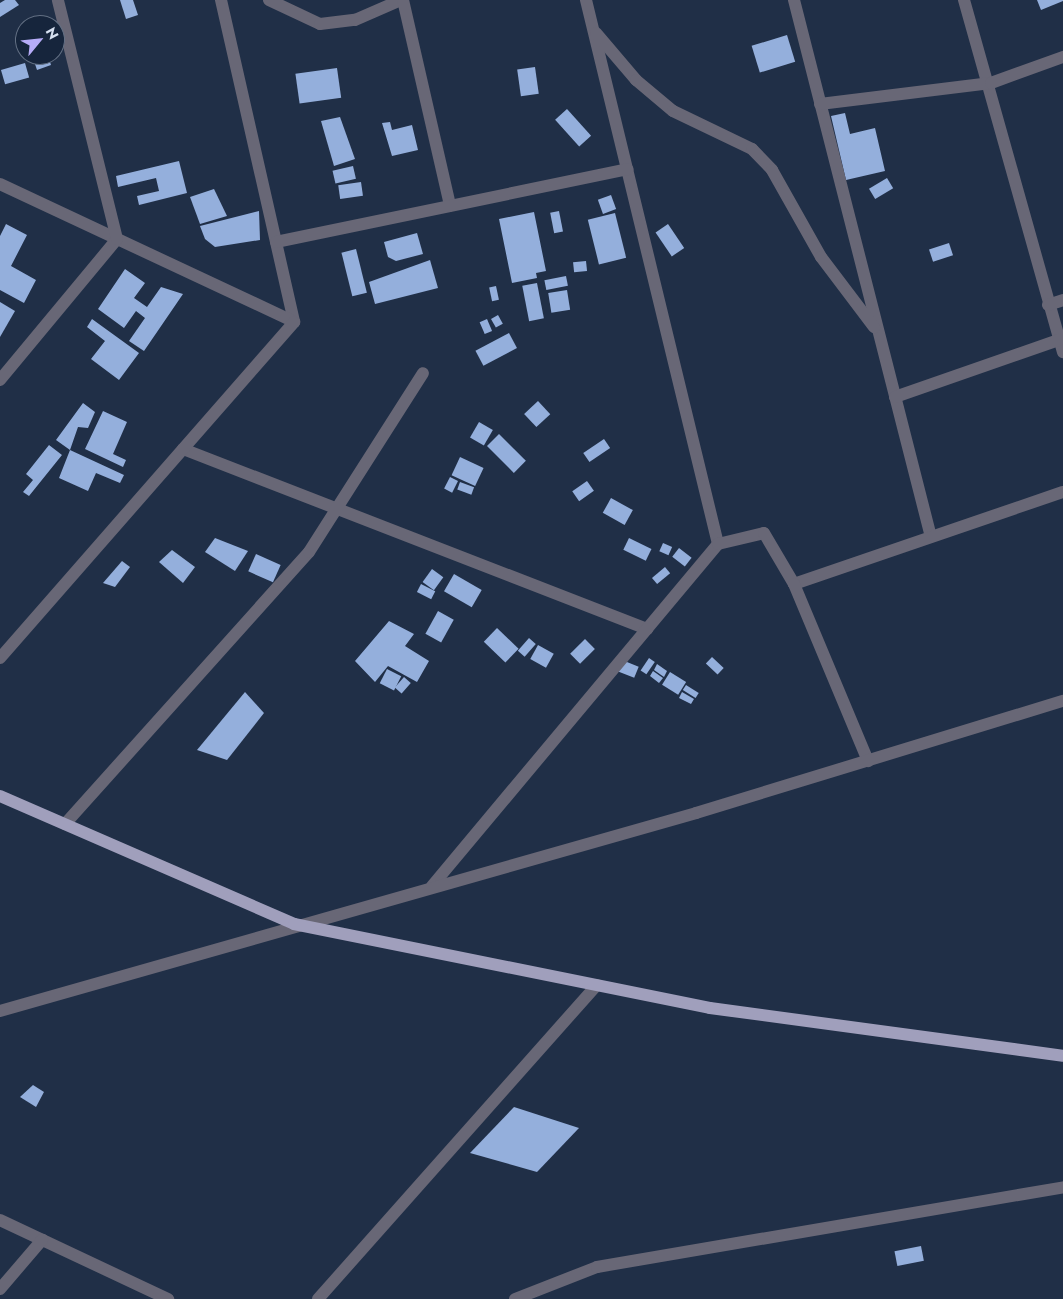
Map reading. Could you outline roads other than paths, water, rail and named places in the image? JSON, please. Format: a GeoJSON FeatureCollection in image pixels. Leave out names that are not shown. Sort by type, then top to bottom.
{"type":"FeatureCollection","features":[{"type":"Feature","properties":{"kind":"main road"},"geometry":{"type":"LineString","coordinates":[[0,796],[294,924],[710,1008],[1063,1056]]}},
{"type":"Feature","properties":{"kind":"street"},"geometry":{"type":"LineString","coordinates":[[58,0],[117,239]]}},
{"type":"Feature","properties":{"kind":"street"},"geometry":{"type":"LineString","coordinates":[[221,0],[294,322]]}},
{"type":"Feature","properties":{"kind":"street"},"geometry":{"type":"LineString","coordinates":[[269,0],[320,24],[355,20],[402,0],[450,206]]}},
{"type":"Feature","properties":{"kind":"street"},"geometry":{"type":"LineString","coordinates":[[586,0],[718,544]]}},
{"type":"Feature","properties":{"kind":"street"},"geometry":{"type":"LineString","coordinates":[[794,0],[931,536]]}},
{"type":"Feature","properties":{"kind":"street"},"geometry":{"type":"LineString","coordinates":[[895,396],[1061,346],[1048,305],[991,83],[964,0]]}},
{"type":"Feature","properties":{"kind":"street"},"geometry":{"type":"LineString","coordinates":[[594,31],[636,80],[674,112],[752,148],[772,170],[821,257],[878,331]]}},
{"type":"Feature","properties":{"kind":"street"},"geometry":{"type":"LineString","coordinates":[[820,104],[991,83],[1063,57]]}},
{"type":"Feature","properties":{"kind":"street"},"geometry":{"type":"LineString","coordinates":[[276,242],[628,169]]}},
{"type":"Feature","properties":{"kind":"street"},"geometry":{"type":"LineString","coordinates":[[0,184],[294,322]]}},
{"type":"Feature","properties":{"kind":"street"},"geometry":{"type":"LineString","coordinates":[[0,380],[117,239]]}},
{"type":"Feature","properties":{"kind":"street"},"geometry":{"type":"LineString","coordinates":[[1048,305],[1063,300]]}},
{"type":"Feature","properties":{"kind":"street"},"geometry":{"type":"LineString","coordinates":[[0,658],[294,322]]}},
{"type":"Feature","properties":{"kind":"street"},"geometry":{"type":"LineString","coordinates":[[65,824],[309,552],[422,373]]}},
{"type":"Feature","properties":{"kind":"street"},"geometry":{"type":"LineString","coordinates":[[183,449],[647,629]]}},
{"type":"Feature","properties":{"kind":"street"},"geometry":{"type":"LineString","coordinates":[[794,584],[1063,492]]}},
{"type":"Feature","properties":{"kind":"street"},"geometry":{"type":"LineString","coordinates":[[432,886],[718,544],[764,533],[794,584],[868,761]]}},
{"type":"Feature","properties":{"kind":"street"},"geometry":{"type":"LineString","coordinates":[[0,1010],[294,924],[868,761],[1063,701]]}},
{"type":"Feature","properties":{"kind":"street"},"geometry":{"type":"LineString","coordinates":[[318,1299],[597,985]]}},
{"type":"Feature","properties":{"kind":"street"},"geometry":{"type":"LineString","coordinates":[[515,1299],[598,1266],[1063,1187]]}},
{"type":"Feature","properties":{"kind":"street"},"geometry":{"type":"LineString","coordinates":[[0,1220],[168,1299]]}},
{"type":"Feature","properties":{"kind":"street"},"geometry":{"type":"LineString","coordinates":[[0,1289],[42,1240]]}}]}
